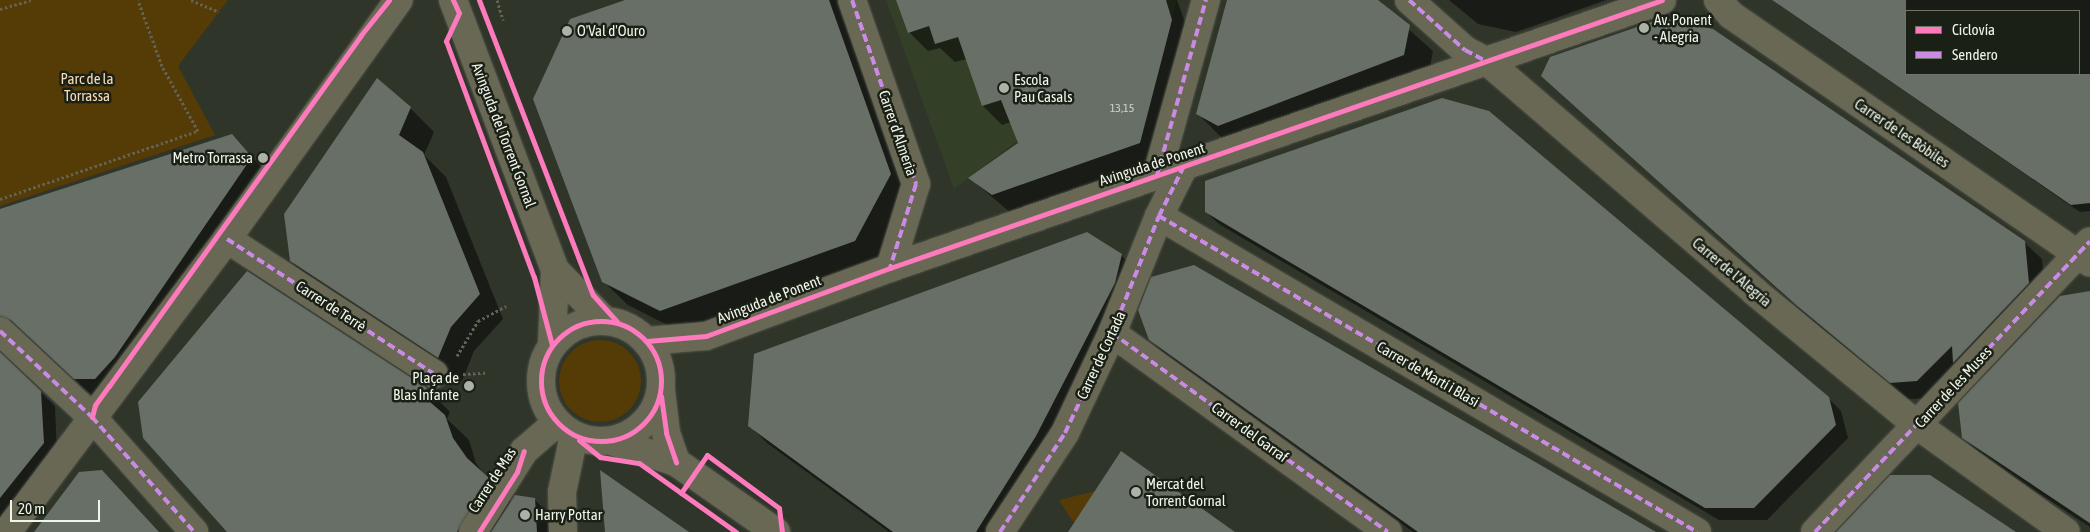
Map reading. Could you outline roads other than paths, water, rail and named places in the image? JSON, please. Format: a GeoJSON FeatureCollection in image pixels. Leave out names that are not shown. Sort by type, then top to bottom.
{"type":"FeatureCollection","features":[{"type":"Feature","properties":{"kind":"street"},"geometry":{"type":"LineString","coordinates":[[7,532],[227,239],[400,0]]}},
{"type":"Feature","properties":{"kind":"street","name":"Avinguda del Torrent Gornal"},"geometry":{"type":"LineString","coordinates":[[452,0],[555,270],[552,344]]}},
{"type":"Feature","properties":{"kind":"street","name":"Carrer d'Almeria"},"geometry":{"type":"LineString","coordinates":[[852,0],[916,184],[890,268]]}},
{"type":"Feature","properties":{"kind":"street"},"geometry":{"type":"LineString","coordinates":[[1157,175],[1206,0]]}},
{"type":"Feature","properties":{"kind":"street","name":"Carrer de l'Alegria"},"geometry":{"type":"LineString","coordinates":[[1409,0],[1465,50],[1488,62],[1754,292],[1917,425],[2066,532]]}},
{"type":"Feature","properties":{"kind":"street","name":"Avinguda de Ponent"},"geometry":{"type":"LineString","coordinates":[[647,341],[706,336],[890,268],[1157,175],[1183,168],[1662,0]]}},
{"type":"Feature","properties":{"kind":"street","name":"Carrer de les Bòbiles"},"geometry":{"type":"LineString","coordinates":[[1718,0],[1731,15],[2086,252]]}},
{"type":"Feature","properties":{"kind":"street","name":"Carrer de Cortada"},"geometry":{"type":"LineString","coordinates":[[1000,532],[1064,432],[1112,333],[1159,216],[1183,168]]}},
{"type":"Feature","properties":{"kind":"street","name":"Carrer de Martí i Blasi"},"geometry":{"type":"LineString","coordinates":[[1159,216],[1697,532]]}},
{"type":"Feature","properties":{"kind":"street","name":"Carrer de Terrè"},"geometry":{"type":"LineString","coordinates":[[227,239],[441,374]]}},
{"type":"Feature","properties":{"kind":"street","name":"Carrer de les Muses"},"geometry":{"type":"LineString","coordinates":[[1815,532],[2086,252]]}},
{"type":"Feature","properties":{"kind":"street","name":"Avinguda del Torrent Gornal"},"geometry":{"type":"LineString","coordinates":[[555,270],[604,320]]}},
{"type":"Feature","properties":{"kind":"street"},"geometry":{"type":"LineString","coordinates":[[676,462],[666,433],[661,382],[656,355],[647,341],[634,330],[604,320],[575,326],[552,344],[544,359],[540,385],[546,409],[565,429],[592,441],[611,441],[676,462],[776,532]]}},
{"type":"Feature","properties":{"kind":"street"},"geometry":{"type":"LineString","coordinates":[[0,331],[92,417],[194,532]]}},
{"type":"Feature","properties":{"kind":"street","name":"Carrer del Garraf"},"geometry":{"type":"LineString","coordinates":[[1112,333],[1388,532]]}},
{"type":"Feature","properties":{"kind":"street","name":"Avinguda de Ponent"},"geometry":{"type":"LineString","coordinates":[[661,382],[706,336]]}},
{"type":"Feature","properties":{"kind":"street"},"geometry":{"type":"LineString","coordinates":[[611,441],[629,435],[644,424],[655,409],[661,382]]}},
{"type":"Feature","properties":{"kind":"street"},"geometry":{"type":"LineString","coordinates":[[563,532],[562,492],[565,429]]}},
{"type":"Feature","properties":{"kind":"street","name":"Carrer de Mas"},"geometry":{"type":"LineString","coordinates":[[473,532],[524,452],[565,429]]}},
{"type":"Feature","properties":{"kind":"place","name":"Av. Ponent - Alegria"},"geometry":{"type":"Point","coordinates":[1644,28]}},
{"type":"Feature","properties":{"kind":"place","name":"O'Val d'Ouro"},"geometry":{"type":"Point","coordinates":[567,31]}},
{"type":"Feature","properties":{"kind":"place","name":"Escola Pau Casals"},"geometry":{"type":"Point","coordinates":[1004,88]}},
{"type":"Feature","properties":{"kind":"place","name":"Metro Torrassa"},"geometry":{"type":"Point","coordinates":[263,158]}},
{"type":"Feature","properties":{"kind":"place","name":"Plaça de Blas Infante"},"geometry":{"type":"Point","coordinates":[469,386]}},
{"type":"Feature","properties":{"kind":"place","name":"Mercat del Torrent Gornal"},"geometry":{"type":"Point","coordinates":[1136,492]}},
{"type":"Feature","properties":{"kind":"place","name":"Harry Pottar"},"geometry":{"type":"Point","coordinates":[525,515]}},
{"type":"Feature","properties":{"kind":"park label","name":"Parc de la Torrassa"},"geometry":{"type":"Point","coordinates":[87,86]}}]}
